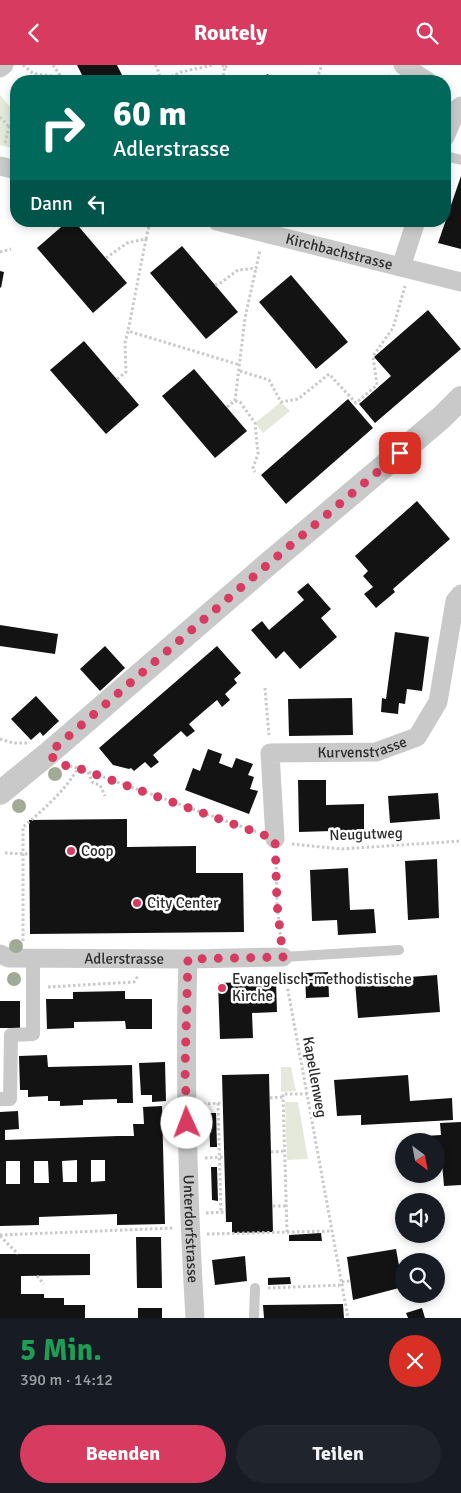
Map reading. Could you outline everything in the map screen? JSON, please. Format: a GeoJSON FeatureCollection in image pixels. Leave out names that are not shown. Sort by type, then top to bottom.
{"type":"FeatureCollection","features":[{"type":"Feature","properties":{"kind":"street"},"geometry":{"type":"LineString","coordinates":[[0,68],[4,65]]}},
{"type":"Feature","properties":{"kind":"street"},"geometry":{"type":"LineString","coordinates":[[403,65],[419,75]]}},
{"type":"Feature","properties":{"kind":"street","name":"Kirchbachstrasse"},"geometry":{"type":"LineString","coordinates":[[240,227],[461,282]]}},
{"type":"Feature","properties":{"kind":"street"},"geometry":{"type":"LineString","coordinates":[[405,268],[415,227]]}},
{"type":"Feature","properties":{"kind":"street"},"geometry":{"type":"LineString","coordinates":[[0,793],[461,399]]}},
{"type":"Feature","properties":{"kind":"street","name":"Kurvenstrasse"},"geometry":{"type":"LineString","coordinates":[[270,753],[376,751],[417,737],[438,702],[455,601],[461,594]]}},
{"type":"Feature","properties":{"kind":"street"},"geometry":{"type":"LineString","coordinates":[[270,753],[275,839]]}},
{"type":"Feature","properties":{"kind":"street"},"geometry":{"type":"LineString","coordinates":[[0,1099],[10,1099],[10,1035],[32,1034],[33,988],[28,951]]}},
{"type":"Feature","properties":{"kind":"street","name":"Adlerstrasse"},"geometry":{"type":"LineString","coordinates":[[0,953],[9,958],[28,951],[188,959],[283,957]]}},
{"type":"Feature","properties":{"kind":"street","name":"Unterdorfstrasse"},"geometry":{"type":"LineString","coordinates":[[188,959],[185,1077],[190,1234],[195,1318]]}},
{"type":"Feature","properties":{"kind":"lane","name":"Adlerstrasse"},"geometry":{"type":"LineString","coordinates":[[283,957],[399,950]]}},
{"type":"Feature","properties":{"kind":"lane"},"geometry":{"type":"LineString","coordinates":[[254,1318],[256,1288]]}},
{"type":"Feature","properties":{"kind":"path"},"geometry":{"type":"LineString","coordinates":[[23,65],[34,74],[40,75]]}},
{"type":"Feature","properties":{"kind":"path"},"geometry":{"type":"LineString","coordinates":[[174,75],[213,65]]}},
{"type":"Feature","properties":{"kind":"path"},"geometry":{"type":"LineString","coordinates":[[223,66],[230,65]]}},
{"type":"Feature","properties":{"kind":"path"},"geometry":{"type":"LineString","coordinates":[[0,117],[9,127],[5,143]]}},
{"type":"Feature","properties":{"kind":"path"},"geometry":{"type":"LineString","coordinates":[[117,379],[126,372],[125,343],[149,227]]}},
{"type":"Feature","properties":{"kind":"path"},"geometry":{"type":"LineString","coordinates":[[227,407],[235,401],[245,318],[264,233]]}},
{"type":"Feature","properties":{"kind":"path"},"geometry":{"type":"LineString","coordinates":[[106,258],[127,243],[146,239]]}},
{"type":"Feature","properties":{"kind":"path"},"geometry":{"type":"LineString","coordinates":[[0,252],[11,249]]}},
{"type":"Feature","properties":{"kind":"path"},"geometry":{"type":"LineString","coordinates":[[216,285],[222,283],[238,270],[256,268]]}},
{"type":"Feature","properties":{"kind":"path"},"geometry":{"type":"LineString","coordinates":[[240,371],[268,380],[281,402],[298,399],[329,374],[356,403],[377,385],[373,356],[393,328],[405,268]]}},
{"type":"Feature","properties":{"kind":"path"},"geometry":{"type":"LineString","coordinates":[[128,331],[240,365]]}},
{"type":"Feature","properties":{"kind":"path"},"geometry":{"type":"LineString","coordinates":[[235,401],[240,402],[255,423],[258,454],[253,468],[255,472]]}},
{"type":"Feature","properties":{"kind":"path"},"geometry":{"type":"LineString","coordinates":[[265,688],[270,753]]}},
{"type":"Feature","properties":{"kind":"path","name":"Neugutweg"},"geometry":{"type":"LineString","coordinates":[[49,753],[58,764],[78,768],[286,843],[341,849],[461,841]]}},
{"type":"Feature","properties":{"kind":"path"},"geometry":{"type":"LineString","coordinates":[[28,951],[23,827],[42,811],[73,777],[78,768]]}},
{"type":"Feature","properties":{"kind":"path"},"geometry":{"type":"LineString","coordinates":[[88,772],[93,783],[100,785],[105,797]]}},
{"type":"Feature","properties":{"kind":"path","name":"Kapellenweg"},"geometry":{"type":"LineString","coordinates":[[275,839],[277,904],[285,975],[348,1318]]}},
{"type":"Feature","properties":{"kind":"path"},"geometry":{"type":"LineString","coordinates":[[5,853],[30,854]]}},
{"type":"Feature","properties":{"kind":"path"},"geometry":{"type":"LineString","coordinates":[[33,988],[134,982],[140,974]]}},
{"type":"Feature","properties":{"kind":"path"},"geometry":{"type":"LineString","coordinates":[[270,1098],[283,1097],[283,1094],[307,1094]]}},
{"type":"Feature","properties":{"kind":"path"},"geometry":{"type":"LineString","coordinates":[[283,1097],[287,1232]]}},
{"type":"Feature","properties":{"kind":"path"},"geometry":{"type":"LineString","coordinates":[[202,1104],[220,1103],[222,1157],[223,1212],[205,1213]]}},
{"type":"Feature","properties":{"kind":"path"},"geometry":{"type":"LineString","coordinates":[[271,1152],[285,1151]]}},
{"type":"Feature","properties":{"kind":"path"},"geometry":{"type":"LineString","coordinates":[[203,1158],[222,1157]]}},
{"type":"Feature","properties":{"kind":"path"},"geometry":{"type":"LineString","coordinates":[[273,1206],[286,1206]]}},
{"type":"Feature","properties":{"kind":"path"},"geometry":{"type":"LineString","coordinates":[[18,1254],[0,1235],[180,1228]]}},
{"type":"Feature","properties":{"kind":"path"},"geometry":{"type":"LineString","coordinates":[[206,1233],[331,1231]]}},
{"type":"Feature","properties":{"kind":"path"},"geometry":{"type":"LineString","coordinates":[[37,1276],[44,1284]]}},
{"type":"Feature","properties":{"kind":"path"},"geometry":{"type":"LineString","coordinates":[[256,1288],[342,1284],[350,1281]]}},
{"type":"Feature","properties":{"kind":"shaded area"},"geometry":{"type":"Polygon","coordinates":[[[0,95],[10,107],[10,148],[0,145],[0,95]]]}},
{"type":"Feature","properties":{"kind":"shaded area"},"geometry":{"type":"Polygon","coordinates":[[[281,402],[290,411],[263,433],[255,423],[281,402]]]}},
{"type":"Feature","properties":{"kind":"shaded area"},"geometry":{"type":"Polygon","coordinates":[[[281,1067],[291,1067],[296,1091],[281,1092],[281,1067]]]}},
{"type":"Feature","properties":{"kind":"shaded area"},"geometry":{"type":"Polygon","coordinates":[[[285,1102],[298,1102],[308,1159],[287,1160],[285,1102]]]}},
{"type":"Feature","properties":{"kind":"building"},"geometry":{"type":"Polygon","coordinates":[[[77,65],[117,65],[122,75],[82,75],[77,65]]]}},
{"type":"Feature","properties":{"kind":"building"},"geometry":{"type":"Polygon","coordinates":[[[461,176],[461,249],[438,243],[443,227],[451,227],[451,205],[461,176]]]}},
{"type":"Feature","properties":{"kind":"building"},"geometry":{"type":"Polygon","coordinates":[[[61,227],[79,227],[127,283],[93,313],[37,248],[61,227]]]}},
{"type":"Feature","properties":{"kind":"building"},"geometry":{"type":"Polygon","coordinates":[[[182,246],[238,312],[206,339],[150,273],[182,246]]]}},
{"type":"Feature","properties":{"kind":"building"},"geometry":{"type":"Polygon","coordinates":[[[0,271],[4,272],[1,288],[0,287],[0,271]]]}},
{"type":"Feature","properties":{"kind":"building"},"geometry":{"type":"Polygon","coordinates":[[[291,275],[348,342],[316,369],[259,302],[291,275]]]}},
{"type":"Feature","properties":{"kind":"building"},"geometry":{"type":"Polygon","coordinates":[[[428,310],[461,349],[375,423],[359,404],[391,376],[374,357],[428,310]]]}},
{"type":"Feature","properties":{"kind":"building"},"geometry":{"type":"Polygon","coordinates":[[[84,341],[139,405],[106,434],[50,370],[84,341]]]}},
{"type":"Feature","properties":{"kind":"building"},"geometry":{"type":"Polygon","coordinates":[[[194,369],[247,431],[215,458],[162,396],[194,369]]]}},
{"type":"Feature","properties":{"kind":"building"},"geometry":{"type":"Polygon","coordinates":[[[348,399],[373,428],[286,504],[261,475],[348,399]]]}},
{"type":"Feature","properties":{"kind":"building"},"geometry":{"type":"Polygon","coordinates":[[[417,501],[450,539],[393,589],[395,592],[376,608],[364,594],[373,587],[363,576],[368,571],[355,556],[417,501]]]}},
{"type":"Feature","properties":{"kind":"building"},"geometry":{"type":"Polygon","coordinates":[[[308,583],[331,609],[321,618],[337,637],[300,669],[284,651],[276,659],[251,630],[262,621],[269,630],[304,600],[297,592],[308,583]]]}},
{"type":"Feature","properties":{"kind":"building"},"geometry":{"type":"Polygon","coordinates":[[[0,625],[58,634],[55,654],[0,646],[0,625]]]}},
{"type":"Feature","properties":{"kind":"building"},"geometry":{"type":"Polygon","coordinates":[[[395,632],[429,637],[422,691],[407,689],[405,704],[399,703],[398,714],[381,712],[382,698],[386,699],[395,632]]]}},
{"type":"Feature","properties":{"kind":"building"},"geometry":{"type":"Polygon","coordinates":[[[105,646],[125,668],[100,691],[80,669],[105,646]]]}},
{"type":"Feature","properties":{"kind":"building"},"geometry":{"type":"Polygon","coordinates":[[[217,646],[241,673],[234,679],[237,683],[225,694],[230,700],[222,707],[217,700],[204,711],[189,724],[195,731],[187,737],[181,731],[153,755],[159,762],[151,768],[145,762],[134,771],[131,768],[113,765],[99,748],[217,646]]]}},
{"type":"Feature","properties":{"kind":"building"},"geometry":{"type":"Polygon","coordinates":[[[36,696],[59,721],[43,736],[40,732],[31,740],[11,719],[36,696]]]}},
{"type":"Feature","properties":{"kind":"building"},"geometry":{"type":"Polygon","coordinates":[[[352,698],[353,735],[289,736],[288,699],[352,698]]]}},
{"type":"Feature","properties":{"kind":"building"},"geometry":{"type":"Polygon","coordinates":[[[208,749],[222,754],[219,763],[232,768],[236,758],[253,764],[248,775],[254,777],[250,789],[258,791],[249,814],[185,790],[193,768],[200,771],[208,749]]]}},
{"type":"Feature","properties":{"kind":"building"},"geometry":{"type":"Polygon","coordinates":[[[298,780],[326,780],[326,805],[364,804],[364,830],[299,832],[298,780]]]}},
{"type":"Feature","properties":{"kind":"building"},"geometry":{"type":"Polygon","coordinates":[[[438,793],[440,819],[390,823],[388,796],[438,793]]]}},
{"type":"Feature","properties":{"kind":"building","name":"City Center"},"geometry":{"type":"Polygon","coordinates":[[[127,819],[127,847],[196,846],[196,873],[243,873],[244,932],[30,934],[29,820],[127,819]]]}},
{"type":"Feature","properties":{"kind":"building"},"geometry":{"type":"Polygon","coordinates":[[[437,859],[439,918],[408,920],[405,861],[437,859]]]}},
{"type":"Feature","properties":{"kind":"building"},"geometry":{"type":"Polygon","coordinates":[[[348,868],[350,910],[374,909],[376,933],[338,935],[337,920],[312,921],[310,870],[348,868]]]}},
{"type":"Feature","properties":{"kind":"building"},"geometry":{"type":"Polygon","coordinates":[[[328,972],[329,997],[306,998],[305,973],[328,972]]]}},
{"type":"Feature","properties":{"kind":"building"},"geometry":{"type":"Polygon","coordinates":[[[437,975],[440,1012],[358,1018],[355,981],[437,975]]]}},
{"type":"Feature","properties":{"kind":"building"},"geometry":{"type":"Polygon","coordinates":[[[276,981],[277,1012],[252,1013],[253,1038],[220,1039],[218,983],[276,981]]]}},
{"type":"Feature","properties":{"kind":"building"},"geometry":{"type":"Polygon","coordinates":[[[125,991],[125,999],[152,999],[152,1029],[126,1029],[125,1021],[74,1022],[74,1028],[47,1029],[46,999],[73,999],[73,992],[125,991]]]}},
{"type":"Feature","properties":{"kind":"building"},"geometry":{"type":"Polygon","coordinates":[[[0,1001],[20,1001],[20,1028],[0,1028],[0,1001]]]}},
{"type":"Feature","properties":{"kind":"building"},"geometry":{"type":"Polygon","coordinates":[[[47,1055],[48,1067],[132,1065],[133,1103],[117,1103],[117,1099],[83,1100],[83,1105],[60,1106],[60,1101],[48,1101],[48,1096],[28,1097],[28,1090],[20,1090],[19,1056],[47,1055]]]}},
{"type":"Feature","properties":{"kind":"building"},"geometry":{"type":"Polygon","coordinates":[[[165,1062],[166,1101],[152,1102],[152,1095],[141,1095],[139,1063],[165,1062]]]}},
{"type":"Feature","properties":{"kind":"building"},"geometry":{"type":"Polygon","coordinates":[[[269,1074],[273,1232],[232,1233],[232,1222],[226,1222],[222,1075],[269,1074]]]}},
{"type":"Feature","properties":{"kind":"building"},"geometry":{"type":"Polygon","coordinates":[[[408,1075],[410,1101],[452,1098],[453,1120],[361,1125],[361,1115],[337,1116],[334,1080],[408,1075]]]}},
{"type":"Feature","properties":{"kind":"building"},"geometry":{"type":"Polygon","coordinates":[[[162,1106],[165,1224],[117,1225],[117,1214],[39,1217],[39,1225],[0,1226],[0,1112],[18,1111],[19,1129],[5,1130],[5,1140],[134,1136],[133,1124],[144,1124],[143,1107],[162,1106]],[[77,1160],[62,1161],[63,1182],[77,1182],[77,1160]],[[91,1160],[91,1182],[105,1181],[105,1160],[91,1160]],[[6,1161],[6,1184],[20,1184],[20,1161],[6,1161]],[[34,1161],[34,1183],[49,1183],[48,1161],[34,1161]]]}},
{"type":"Feature","properties":{"kind":"building"},"geometry":{"type":"Polygon","coordinates":[[[209,1113],[216,1113],[217,1147],[210,1147],[209,1113]]]}},
{"type":"Feature","properties":{"kind":"building"},"geometry":{"type":"Polygon","coordinates":[[[461,1122],[461,1185],[444,1186],[445,1133],[441,1133],[440,1123],[461,1122]]]}},
{"type":"Feature","properties":{"kind":"building"},"geometry":{"type":"Polygon","coordinates":[[[211,1167],[217,1167],[218,1201],[212,1200],[211,1167]]]}},
{"type":"Feature","properties":{"kind":"building"},"geometry":{"type":"Polygon","coordinates":[[[321,1233],[322,1241],[289,1241],[289,1235],[321,1233]]]}},
{"type":"Feature","properties":{"kind":"building"},"geometry":{"type":"Polygon","coordinates":[[[136,1237],[161,1237],[162,1288],[137,1288],[136,1237]]]}},
{"type":"Feature","properties":{"kind":"building"},"geometry":{"type":"Polygon","coordinates":[[[396,1249],[395,1289],[353,1300],[347,1257],[396,1249]]]}},
{"type":"Feature","properties":{"kind":"building"},"geometry":{"type":"Polygon","coordinates":[[[0,1254],[90,1254],[90,1275],[21,1276],[21,1294],[44,1294],[44,1298],[64,1298],[64,1305],[85,1305],[85,1318],[0,1318],[0,1254]]]}},
{"type":"Feature","properties":{"kind":"building"},"geometry":{"type":"Polygon","coordinates":[[[245,1256],[247,1281],[215,1285],[212,1260],[245,1256]]]}},
{"type":"Feature","properties":{"kind":"building"},"geometry":{"type":"Polygon","coordinates":[[[290,1277],[291,1284],[268,1285],[268,1278],[290,1277]]]}},
{"type":"Feature","properties":{"kind":"building"},"geometry":{"type":"Polygon","coordinates":[[[343,1304],[344,1318],[264,1318],[263,1305],[343,1304]]]}},
{"type":"Feature","properties":{"kind":"building"},"geometry":{"type":"Polygon","coordinates":[[[138,1308],[162,1308],[162,1318],[138,1318],[138,1308]]]}},
{"type":"Feature","properties":{"kind":"building"},"geometry":{"type":"Polygon","coordinates":[[[422,1308],[425,1318],[408,1318],[406,1313],[422,1308]]]}},
{"type":"Feature","properties":{"kind":"place","name":"Coop"},"geometry":{"type":"Point","coordinates":[71,851]}},
{"type":"Feature","properties":{"kind":"place","name":"City Center"},"geometry":{"type":"Point","coordinates":[137,903]}},
{"type":"Feature","properties":{"kind":"place","name":"Evangelisch-methodistische Kirche"},"geometry":{"type":"Point","coordinates":[222,988]}},
{"type":"Feature","properties":{"kind":"route"},"geometry":{"type":"LineString","coordinates":[[187,1123],[185,1070],[188,959],[283,957],[277,904],[275,839],[78,768],[58,764],[49,753],[400,453]]}}]}
